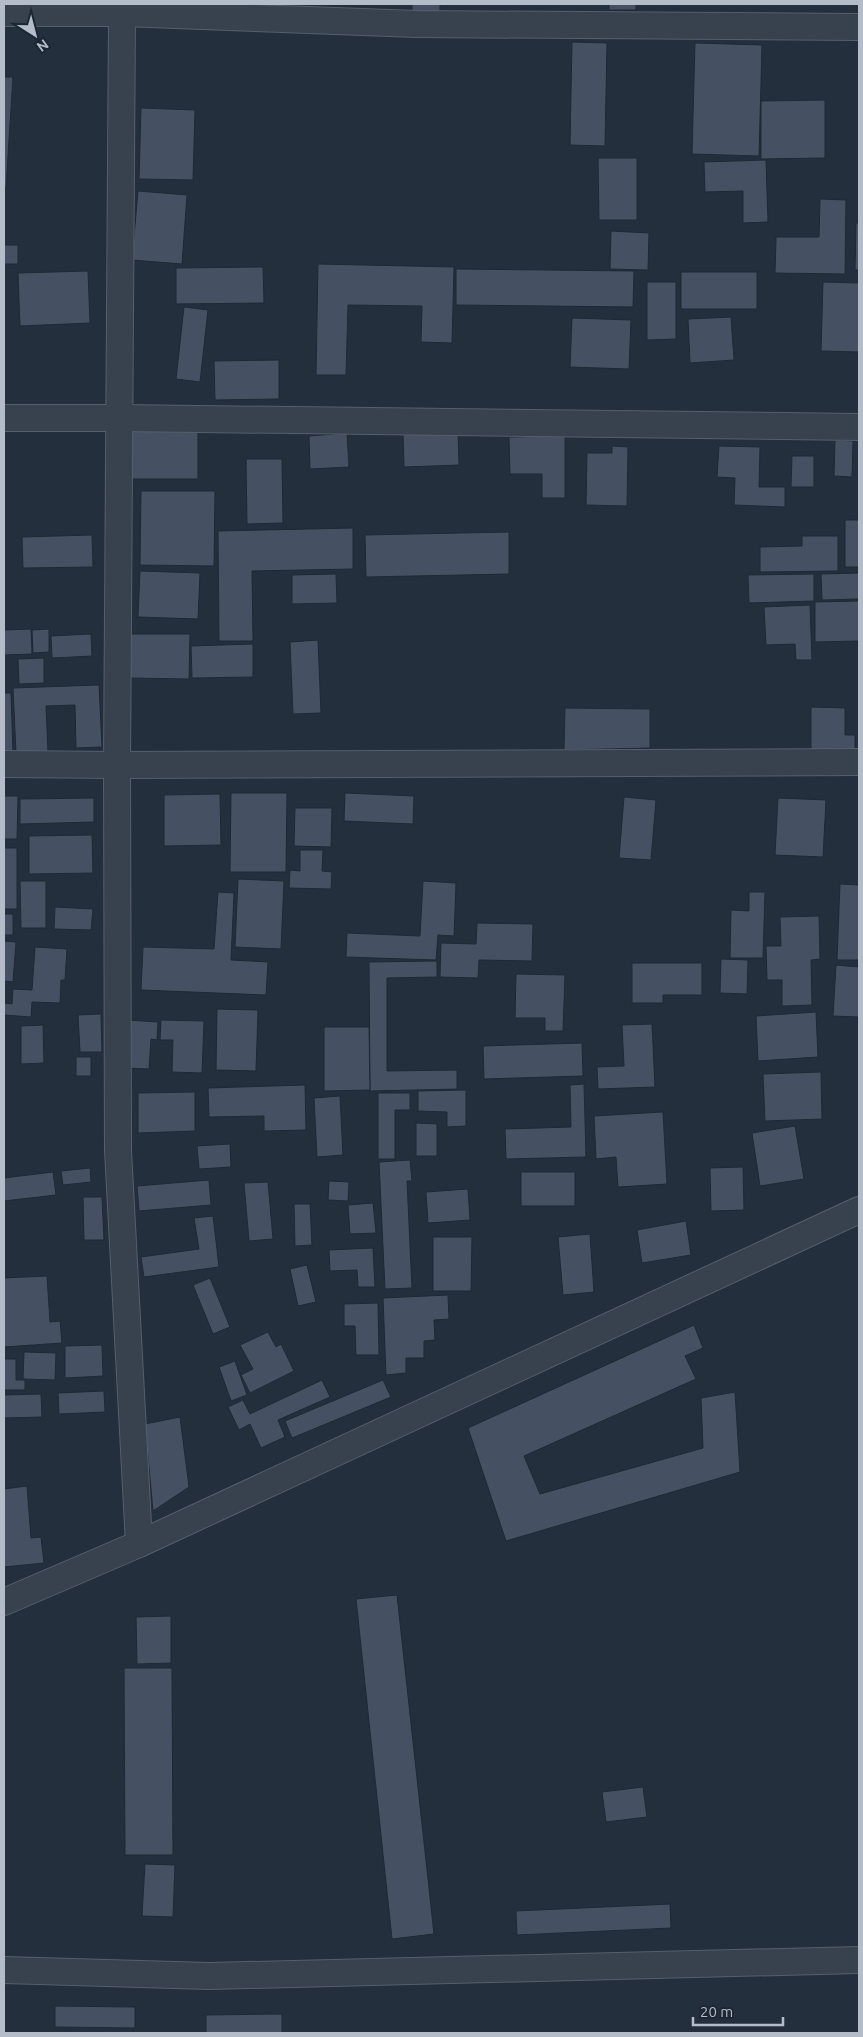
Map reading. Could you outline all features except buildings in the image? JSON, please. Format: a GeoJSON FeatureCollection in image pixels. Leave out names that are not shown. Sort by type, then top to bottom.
{"type":"FeatureCollection","features":[{"type":"Feature","properties":{"kind":"street"},"geometry":{"type":"LineString","coordinates":[[122,13],[121,418],[117,765],[118,1150],[139,1544]]}},
{"type":"Feature","properties":{"kind":"street"},"geometry":{"type":"LineString","coordinates":[[4,14],[122,13],[417,24],[859,27]]}},
{"type":"Feature","properties":{"kind":"street"},"geometry":{"type":"LineString","coordinates":[[4,418],[859,427]]}},
{"type":"Feature","properties":{"kind":"street"},"geometry":{"type":"LineString","coordinates":[[4,764],[859,762]]}},
{"type":"Feature","properties":{"kind":"street"},"geometry":{"type":"LineString","coordinates":[[4,1602],[139,1544],[859,1210]]}},
{"type":"Feature","properties":{"kind":"street"},"geometry":{"type":"LineString","coordinates":[[4,1970],[209,1976],[859,1960]]}}]}
